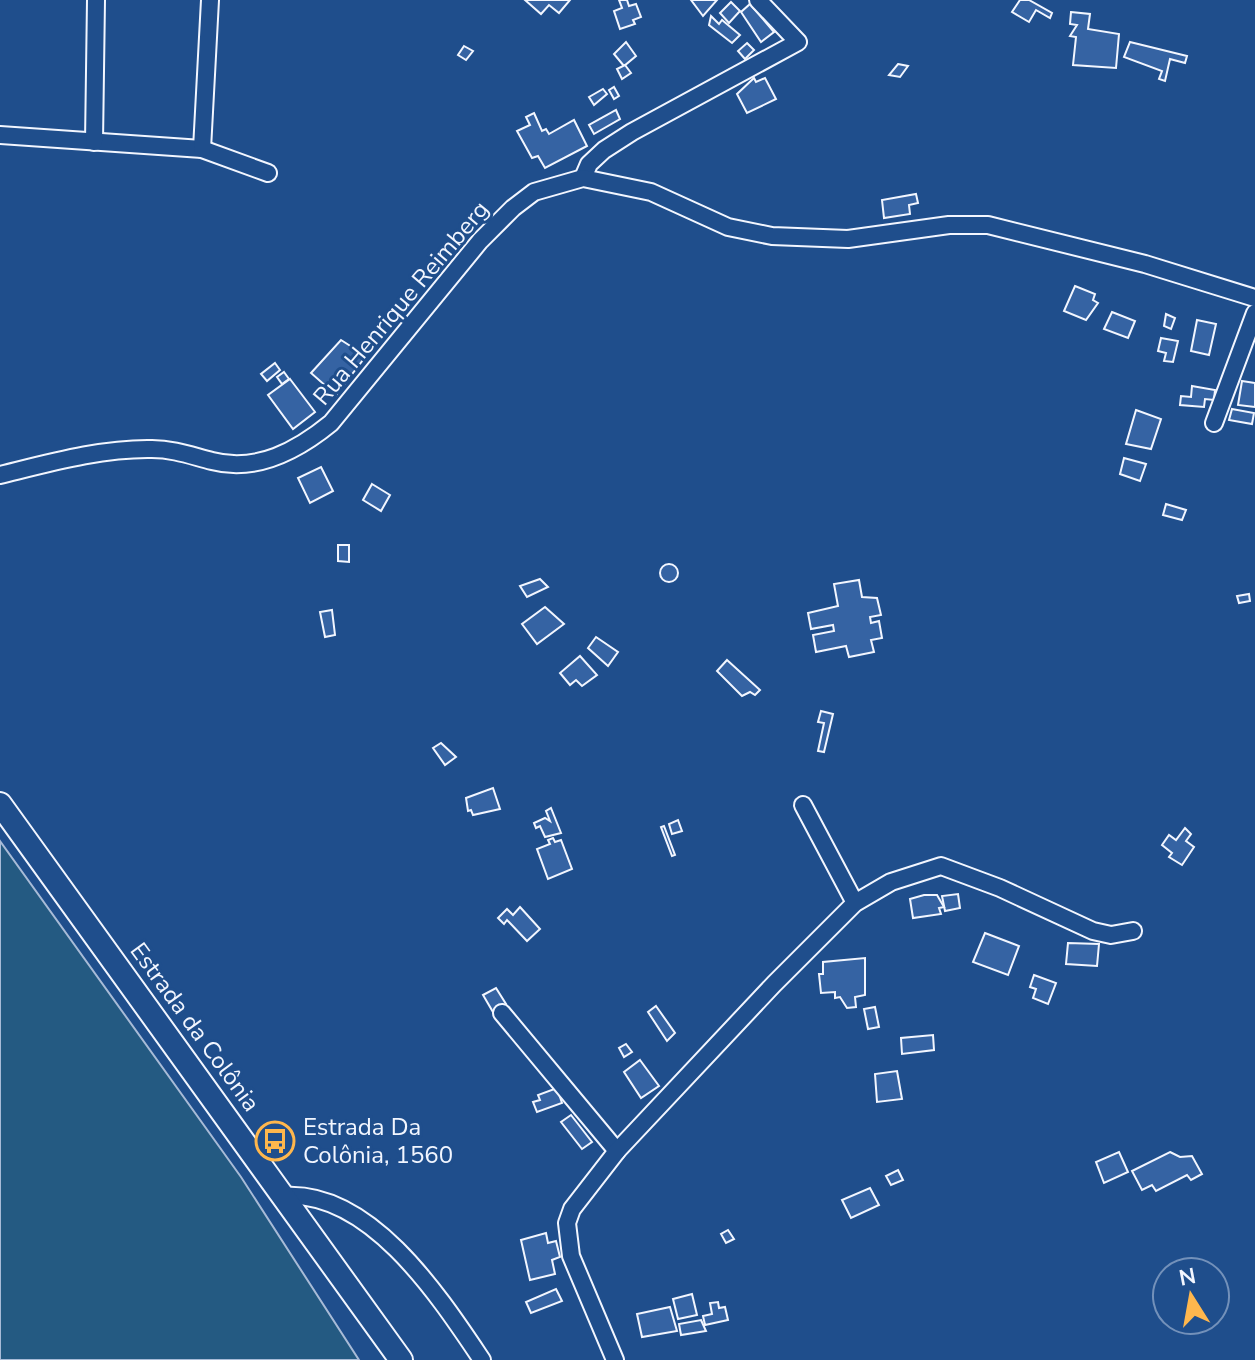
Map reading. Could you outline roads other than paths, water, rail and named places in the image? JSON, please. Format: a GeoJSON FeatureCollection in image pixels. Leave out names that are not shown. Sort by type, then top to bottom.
{"type":"FeatureCollection","features":[{"type":"Feature","properties":{"kind":"main road","name":"Estrada da Colônia"},"geometry":{"type":"LineString","coordinates":[[0,804],[401,1360]]}},
{"type":"Feature","properties":{"kind":"street"},"geometry":{"type":"LineString","coordinates":[[94,142],[96,0]]}},
{"type":"Feature","properties":{"kind":"street"},"geometry":{"type":"LineString","coordinates":[[202,149],[210,0]]}},
{"type":"Feature","properties":{"kind":"street"},"geometry":{"type":"LineString","coordinates":[[583,178],[589,164],[632,132],[798,42],[758,0]]}},
{"type":"Feature","properties":{"kind":"street"},"geometry":{"type":"LineString","coordinates":[[0,135],[202,149],[268,173]]}},
{"type":"Feature","properties":{"kind":"street","name":"Rua Henrique Reimberg"},"geometry":{"type":"LineString","coordinates":[[0,475],[135,449],[174,451],[214,462],[241,465],[259,462],[303,445],[331,423],[480,241],[513,208],[534,192],[583,178],[628,184],[728,227],[772,236],[848,239],[949,225],[988,225],[1145,264],[1255,298]]}},
{"type":"Feature","properties":{"kind":"street"},"geometry":{"type":"LineString","coordinates":[[1214,423],[1255,313]]}},
{"type":"Feature","properties":{"kind":"street"},"geometry":{"type":"LineString","coordinates":[[803,805],[855,903]]}},
{"type":"Feature","properties":{"kind":"street"},"geometry":{"type":"LineString","coordinates":[[615,1360],[578,1278],[567,1223],[579,1197],[617,1151],[855,903],[891,882],[941,866],[1000,888],[1093,931],[1111,935],[1133,931]]}},
{"type":"Feature","properties":{"kind":"street"},"geometry":{"type":"LineString","coordinates":[[502,1013],[617,1151]]}},
{"type":"Feature","properties":{"kind":"street"},"geometry":{"type":"LineString","coordinates":[[284,1196],[307,1194],[329,1200],[366,1221],[432,1293],[482,1360]]}},
{"type":"Feature","properties":{"kind":"place","name":"Estrada Da Colônia, 1560"},"geometry":{"type":"Point","coordinates":[275,1141]}}]}
